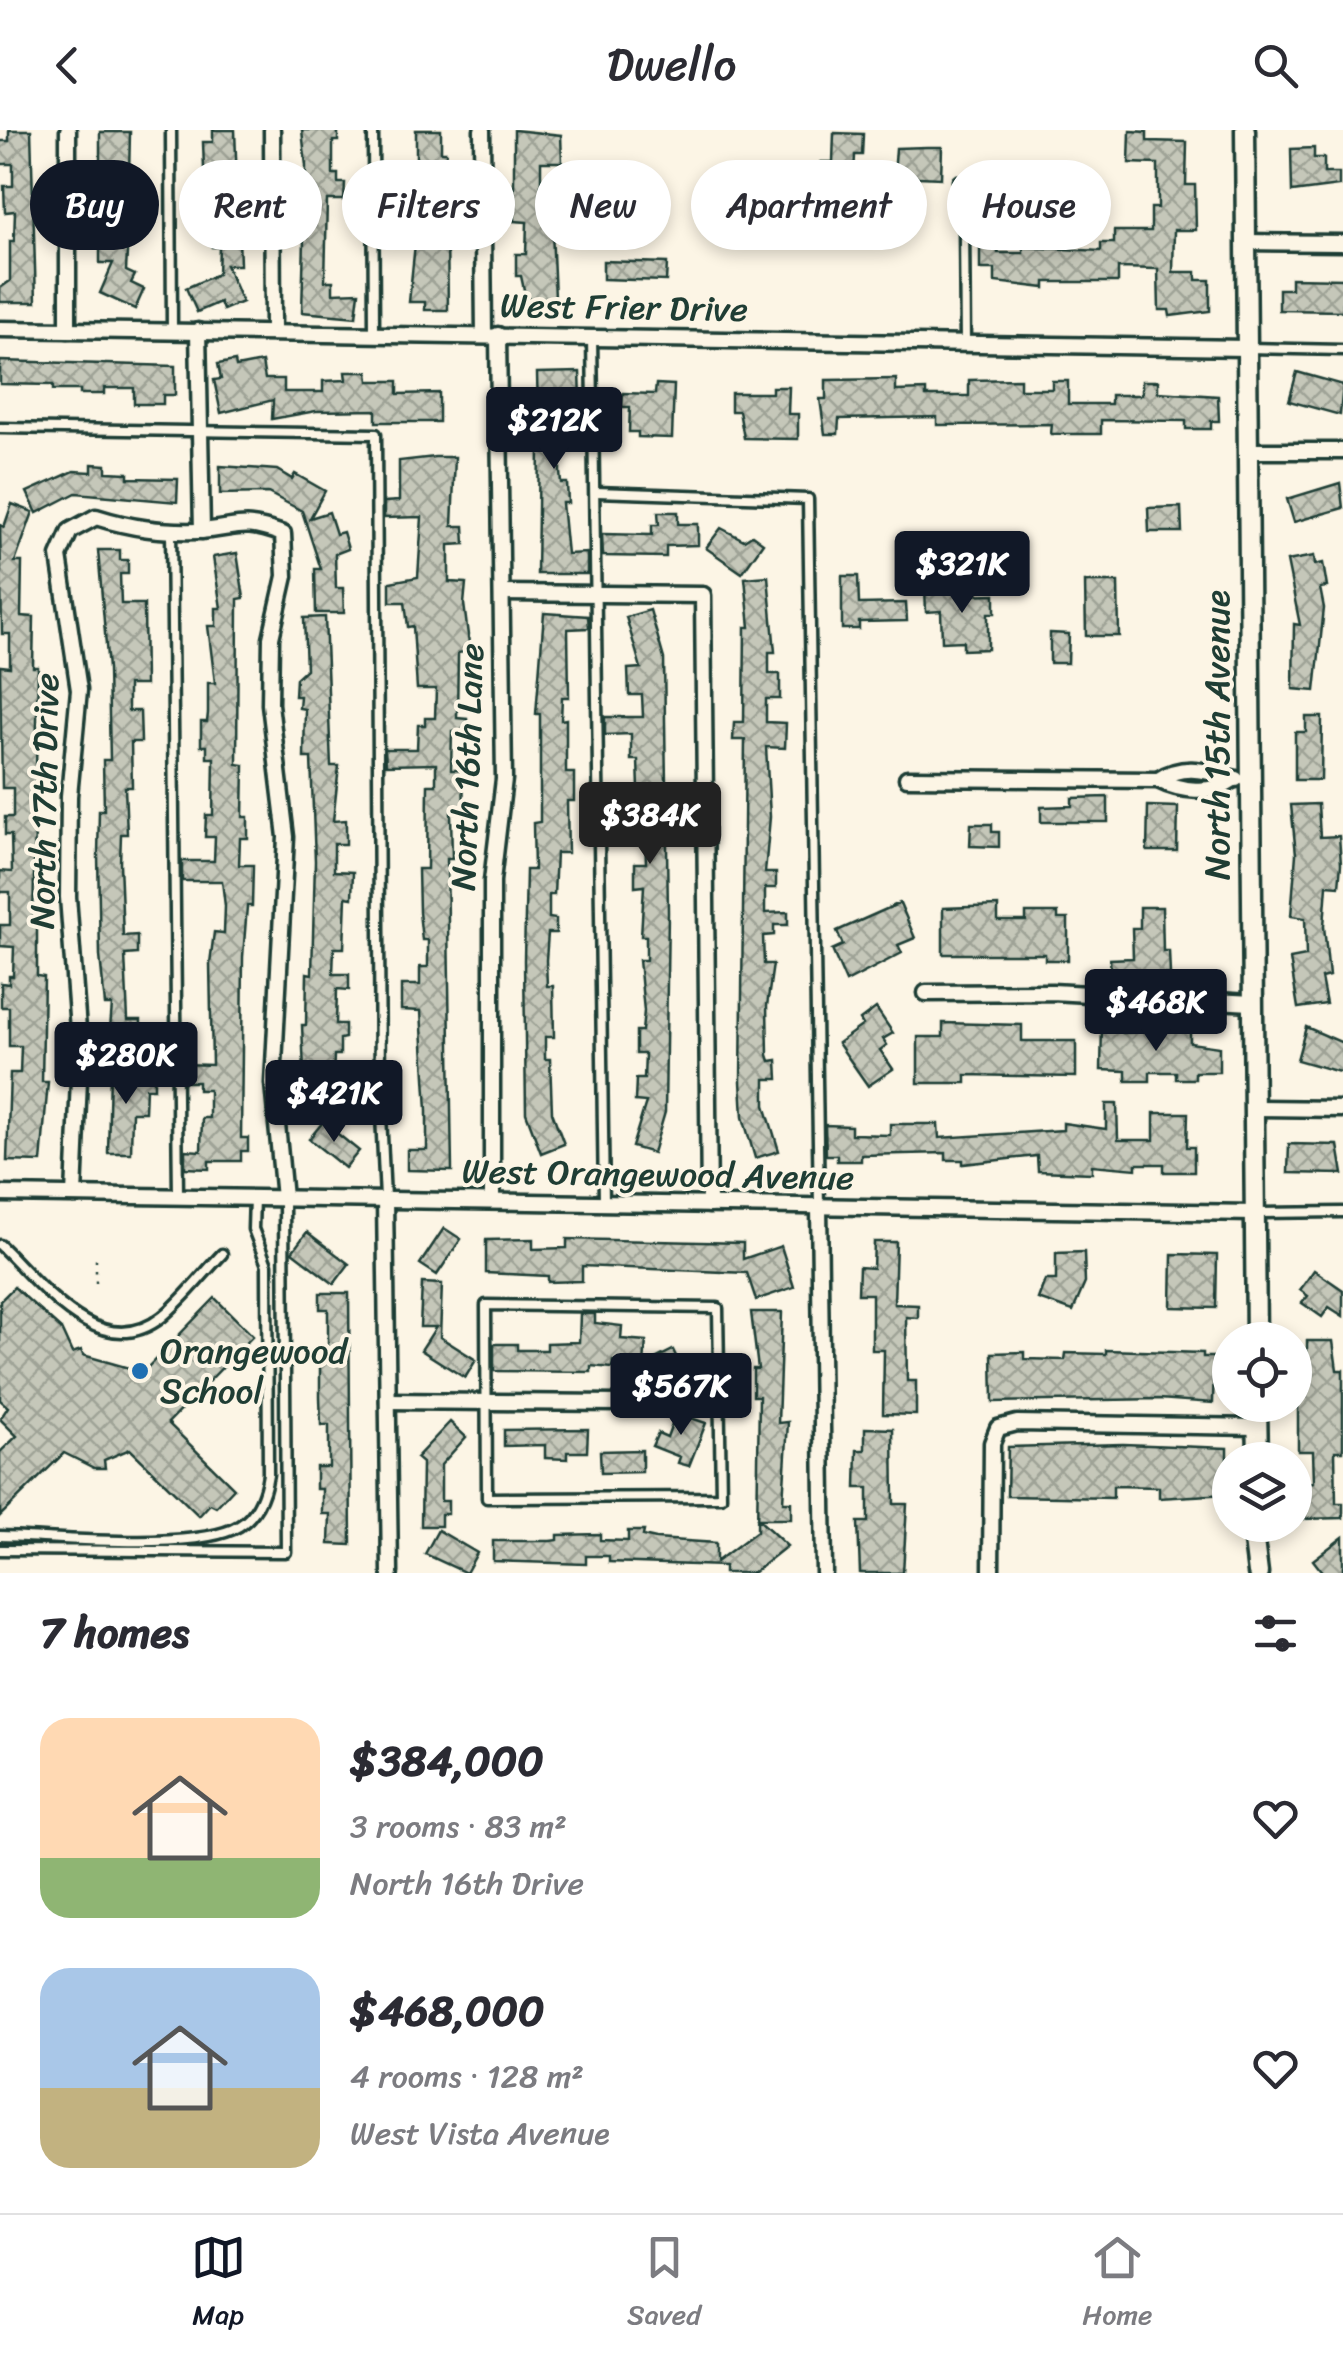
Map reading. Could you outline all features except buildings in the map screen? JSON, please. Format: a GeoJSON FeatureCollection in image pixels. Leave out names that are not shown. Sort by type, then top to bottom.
{"type":"FeatureCollection","features":[{"type":"Feature","properties":{"kind":"street"},"geometry":{"type":"LineString","coordinates":[[68,130],[68,330]]}},
{"type":"Feature","properties":{"kind":"street"},"geometry":{"type":"LineString","coordinates":[[272,130],[274,332]]}},
{"type":"Feature","properties":{"kind":"street","name":"North 16th Lane"},"geometry":{"type":"LineString","coordinates":[[482,130],[502,593],[504,779],[492,881],[492,1201]]}},
{"type":"Feature","properties":{"kind":"street","name":"North 15th Avenue"},"geometry":{"type":"LineString","coordinates":[[1245,130],[1247,451],[1241,779],[1252,1003],[1256,1322]]}},
{"type":"Feature","properties":{"kind":"street"},"geometry":{"type":"LineString","coordinates":[[1246,242],[1343,243]]}},
{"type":"Feature","properties":{"kind":"street","name":"West Frier Drive"},"geometry":{"type":"LineString","coordinates":[[0,329],[1246,348]]}},
{"type":"Feature","properties":{"kind":"street"},"geometry":{"type":"LineString","coordinates":[[198,332],[202,530]]}},
{"type":"Feature","properties":{"kind":"street"},"geometry":{"type":"LineString","coordinates":[[1247,451],[1343,451]]}},
{"type":"Feature","properties":{"kind":"street","name":"North 17th Drive"},"geometry":{"type":"LineString","coordinates":[[74,1195],[80,1056],[68,863],[79,690],[70,612],[58,556],[70,530],[96,517],[135,530],[171,530]]}},
{"type":"Feature","properties":{"kind":"street"},"geometry":{"type":"LineString","coordinates":[[171,530],[202,530],[248,522],[283,534],[285,576],[271,638],[270,704],[286,837],[274,1083],[284,1198]]}},
{"type":"Feature","properties":{"kind":"street"},"geometry":{"type":"LineString","coordinates":[[502,593],[703,595],[708,1205]]}},
{"type":"Feature","properties":{"kind":"street"},"geometry":{"type":"LineString","coordinates":[[1158,780],[1174,770],[1217,771],[1241,779]]}},
{"type":"Feature","properties":{"kind":"street"},"geometry":{"type":"LineString","coordinates":[[1191,770],[1191,788]]}},
{"type":"Feature","properties":{"kind":"street"},"geometry":{"type":"LineString","coordinates":[[906,778],[1158,780],[1174,788],[1219,789],[1241,779]]}},
{"type":"Feature","properties":{"kind":"street"},"geometry":{"type":"LineString","coordinates":[[926,992],[1052,992],[1252,1003]]}},
{"type":"Feature","properties":{"kind":"street"},"geometry":{"type":"LineString","coordinates":[[1253,1108],[1343,1110]]}},
{"type":"Feature","properties":{"kind":"street","name":"West Orangewood Avenue"},"geometry":{"type":"LineString","coordinates":[[0,1194],[1255,1213]]}},
{"type":"Feature","properties":{"kind":"street"},"geometry":{"type":"LineString","coordinates":[[385,1200],[390,1573]]}},
{"type":"Feature","properties":{"kind":"street"},"geometry":{"type":"LineString","coordinates":[[820,1207],[824,1573]]}},
{"type":"Feature","properties":{"kind":"street"},"geometry":{"type":"LineString","coordinates":[[388,1401],[620,1403]]}},
{"type":"Feature","properties":{"kind":"street"},"geometry":{"type":"LineString","coordinates":[[1257,1422],[1257,1442]]}},
{"type":"Feature","properties":{"kind":"street"},"geometry":{"type":"LineString","coordinates":[[991,1573],[992,1443],[998,1428],[1017,1423],[1257,1427]]}},
{"type":"Feature","properties":{"kind":"street"},"geometry":{"type":"LineString","coordinates":[[1254,1542],[1257,1570]]}},
{"type":"Feature","properties":{"kind":"street"},"geometry":{"type":"LineString","coordinates":[[1257,1570],[1261,1542]]}},
{"type":"Feature","properties":{"kind":"lane"},"geometry":{"type":"LineString","coordinates":[[171,130],[172,331]]}},
{"type":"Feature","properties":{"kind":"lane"},"geometry":{"type":"LineString","coordinates":[[372,130],[374,333]]}},
{"type":"Feature","properties":{"kind":"lane"},"geometry":{"type":"LineString","coordinates":[[964,250],[965,343]]}},
{"type":"Feature","properties":{"kind":"lane"},"geometry":{"type":"LineString","coordinates":[[592,337],[599,594],[604,1203]]}},
{"type":"Feature","properties":{"kind":"lane"},"geometry":{"type":"LineString","coordinates":[[1246,348],[1343,350]]}},
{"type":"Feature","properties":{"kind":"lane"},"geometry":{"type":"LineString","coordinates":[[0,428],[376,434],[380,1092],[385,1200]]}},
{"type":"Feature","properties":{"kind":"lane"},"geometry":{"type":"LineString","coordinates":[[596,492],[808,500],[820,1207]]}},
{"type":"Feature","properties":{"kind":"lane"},"geometry":{"type":"LineString","coordinates":[[171,530],[178,1196]]}},
{"type":"Feature","properties":{"kind":"lane"},"geometry":{"type":"LineString","coordinates":[[0,1536],[207,1539],[249,1519],[259,1504],[268,1474],[268,1265],[253,1229],[254,1198]]}},
{"type":"Feature","properties":{"kind":"lane"},"geometry":{"type":"LineString","coordinates":[[0,1550],[286,1552],[284,1198]]}},
{"type":"Feature","properties":{"kind":"lane"},"geometry":{"type":"LineString","coordinates":[[1255,1213],[1343,1212]]}},
{"type":"Feature","properties":{"kind":"lane"},"geometry":{"type":"LineString","coordinates":[[3,1248],[78,1320],[117,1331],[132,1331],[161,1317],[222,1254]]}},
{"type":"Feature","properties":{"kind":"lane"},"geometry":{"type":"LineString","coordinates":[[486,1304],[718,1308],[721,1497],[487,1498],[484,1402],[486,1304]]}},
{"type":"Feature","properties":{"kind":"path"},"geometry":{"type":"LineString","coordinates":[[96,1259],[96,1283]]}},
{"type":"Feature","properties":{"kind":"place","name":"Orangewood School"},"geometry":{"type":"Point","coordinates":[140,1371]}}]}
